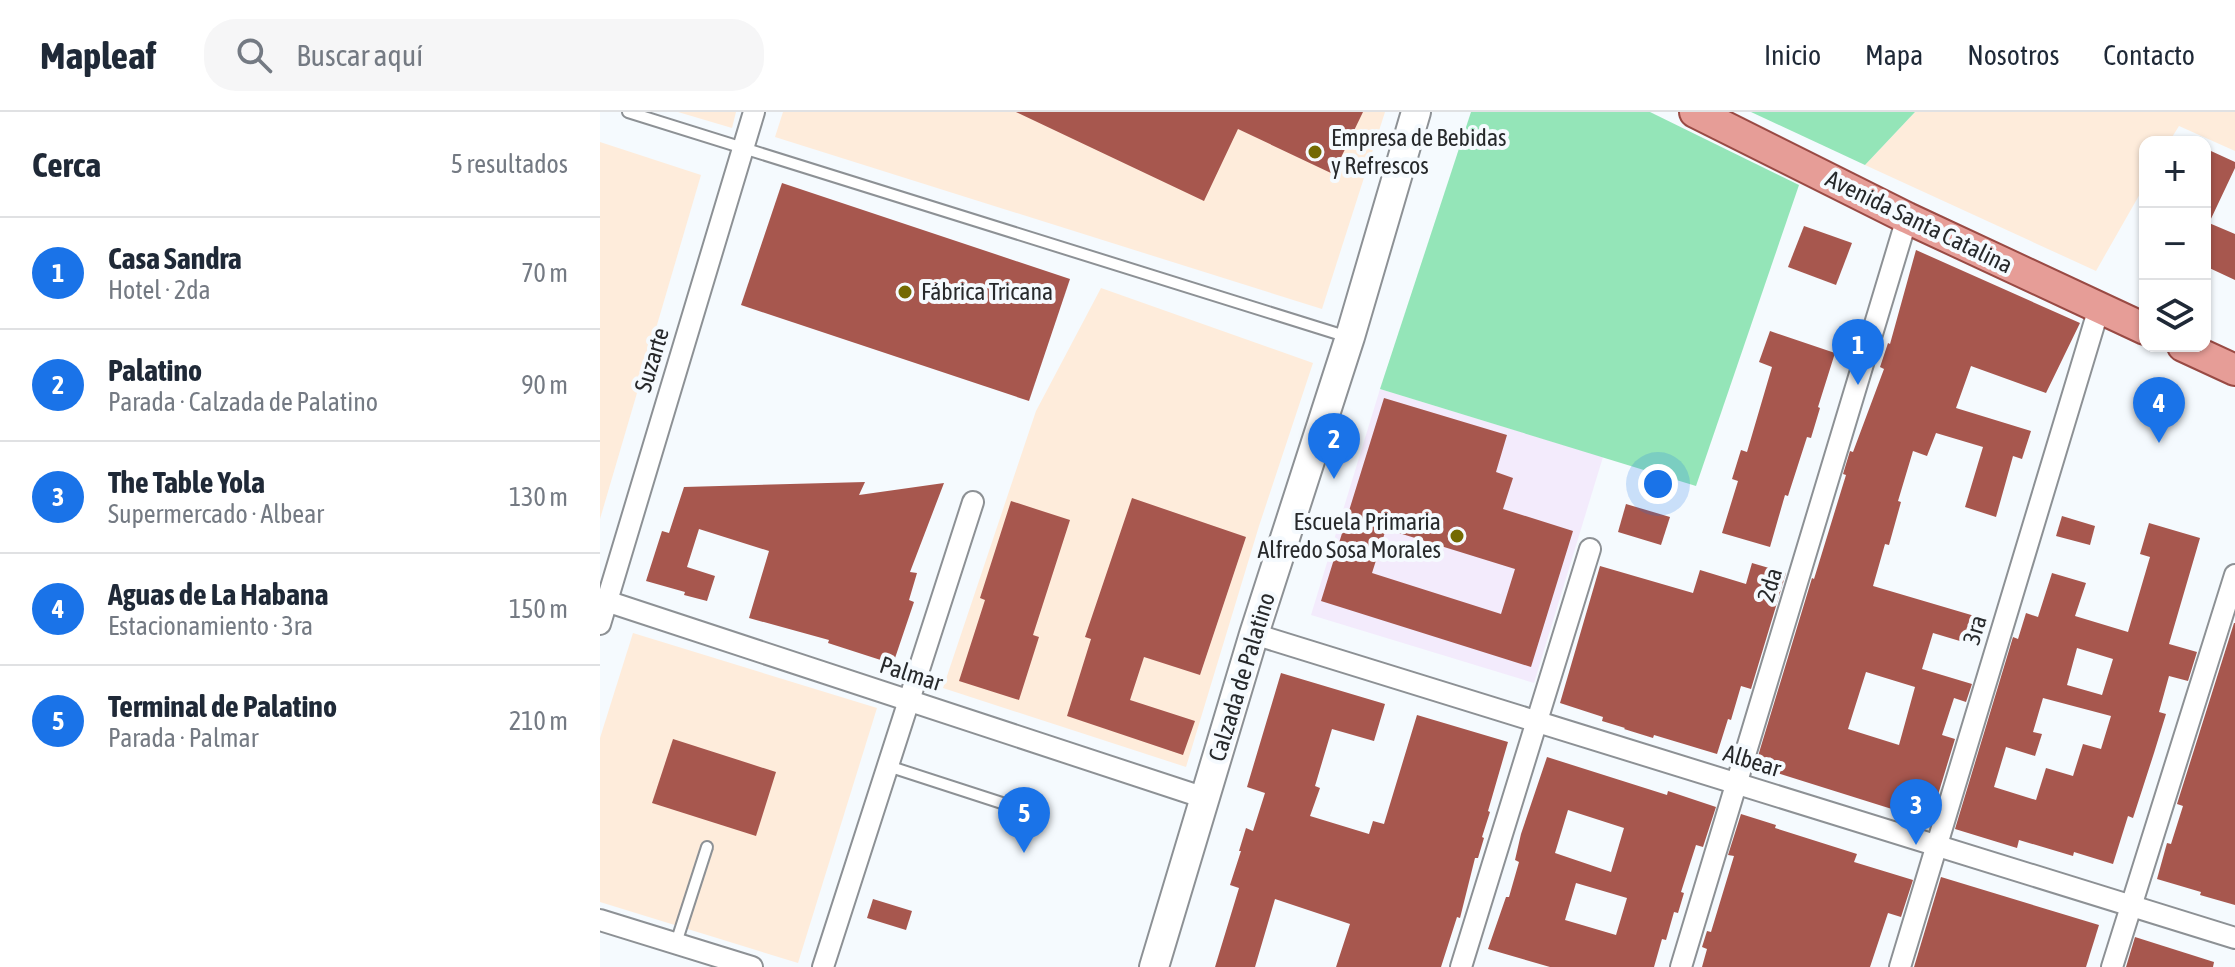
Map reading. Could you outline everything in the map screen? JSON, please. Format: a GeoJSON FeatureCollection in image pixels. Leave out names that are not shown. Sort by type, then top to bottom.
{"type":"FeatureCollection","features":[{"type":"Feature","properties":{"kind":"main road","name":"Avenida Santa Catalina"},"geometry":{"type":"LineString","coordinates":[[1695,112],[1907,218],[2139,326]]}},
{"type":"Feature","properties":{"kind":"main road"},"geometry":{"type":"LineString","coordinates":[[2196,352],[2235,370]]}},
{"type":"Feature","properties":{"kind":"street","name":"Suzarte"},"geometry":{"type":"LineString","coordinates":[[600,624],[603,600],[754,112]]}},
{"type":"Feature","properties":{"kind":"street","name":"Calzada de Palatino"},"geometry":{"type":"LineString","coordinates":[[1154,967],[1254,634],[1350,337],[1416,112]]}},
{"type":"Feature","properties":{"kind":"street","name":"2da"},"geometry":{"type":"LineString","coordinates":[[1681,967],[1907,218]]}},
{"type":"Feature","properties":{"kind":"street","name":"3ra"},"geometry":{"type":"LineString","coordinates":[[1900,967],[2099,308]]}},
{"type":"Feature","properties":{"kind":"street"},"geometry":{"type":"LineString","coordinates":[[823,967],[973,502]]}},
{"type":"Feature","properties":{"kind":"street"},"geometry":{"type":"LineString","coordinates":[[1461,967],[1590,549]]}},
{"type":"Feature","properties":{"kind":"street"},"geometry":{"type":"LineString","coordinates":[[2112,967],[2235,575]]}},
{"type":"Feature","properties":{"kind":"street","name":"Palmar"},"geometry":{"type":"LineString","coordinates":[[603,600],[1205,798]]}},
{"type":"Feature","properties":{"kind":"street","name":"Albear"},"geometry":{"type":"LineString","coordinates":[[1254,634],[2235,938]]}},
{"type":"Feature","properties":{"kind":"street"},"geometry":{"type":"LineString","coordinates":[[600,920],[752,967]]}},
{"type":"Feature","properties":{"kind":"lane"},"geometry":{"type":"LineString","coordinates":[[628,112],[1350,337]]}},
{"type":"Feature","properties":{"kind":"lane"},"geometry":{"type":"LineString","coordinates":[[888,766],[1005,804]]}},
{"type":"Feature","properties":{"kind":"lane"},"geometry":{"type":"LineString","coordinates":[[676,943],[707,847]]}},
{"type":"Feature","properties":{"kind":"shaded area"},"geometry":{"type":"Polygon","coordinates":[[[678,112],[736,112],[732,128],[678,112]]]}},
{"type":"Feature","properties":{"kind":"shaded area"},"geometry":{"type":"Polygon","coordinates":[[[783,112],[1385,112],[1322,309],[775,137],[783,112]]]}},
{"type":"Feature","properties":{"kind":"shaded area"},"geometry":{"type":"Polygon","coordinates":[[[1915,112],[2235,112],[2235,151],[2211,140],[2211,136],[2201,136],[2179,126],[2173,136],[2139,136],[2139,196],[2096,271],[1865,165],[1915,112]]]}},
{"type":"Feature","properties":{"kind":"shaded area"},"geometry":{"type":"Polygon","coordinates":[[[600,142],[701,175],[600,519],[600,142]]]}},
{"type":"Feature","properties":{"kind":"shaded area"},"geometry":{"type":"Polygon","coordinates":[[[1101,288],[1313,363],[1259,526],[1186,767],[943,688],[1036,411],[1101,288]]]}},
{"type":"Feature","properties":{"kind":"shaded area","name":"Escuela Primaria Alfredo Sosa Morales"},"geometry":{"type":"Polygon","coordinates":[[[1380,389],[1603,457],[1534,683],[1311,615],[1380,389]]]}},
{"type":"Feature","properties":{"kind":"shaded area"},"geometry":{"type":"Polygon","coordinates":[[[633,633],[877,708],[798,963],[600,902],[600,738],[633,633]]]}},
{"type":"Feature","properties":{"kind":"green space"},"geometry":{"type":"Polygon","coordinates":[[[1471,112],[1650,112],[1799,185],[1696,486],[1380,389],[1471,112]]]}},
{"type":"Feature","properties":{"kind":"green space"},"geometry":{"type":"Polygon","coordinates":[[[1751,112],[1915,112],[1865,165],[1751,112]]]}},
{"type":"Feature","properties":{"kind":"building"},"geometry":{"type":"Polygon","coordinates":[[[1016,112],[1363,112],[1333,174],[1238,129],[1204,201],[1016,112]]]}},
{"type":"Feature","properties":{"kind":"building"},"geometry":{"type":"Polygon","coordinates":[[[2211,151],[2235,162],[2211,219],[2211,151]]]}},
{"type":"Feature","properties":{"kind":"building","name":"Fábrica Tricana"},"geometry":{"type":"Polygon","coordinates":[[[782,183],[1070,279],[1029,401],[741,305],[782,183]]]}},
{"type":"Feature","properties":{"kind":"building"},"geometry":{"type":"Polygon","coordinates":[[[2211,224],[2235,234],[2235,280],[2211,269],[2211,224]]]}},
{"type":"Feature","properties":{"kind":"building"},"geometry":{"type":"Polygon","coordinates":[[[1804,226],[1852,243],[1836,285],[1788,267],[1804,226]]]}},
{"type":"Feature","properties":{"kind":"building"},"geometry":{"type":"Polygon","coordinates":[[[1916,250],[2080,323],[2046,393],[1971,366],[1956,408],[2031,431],[2022,459],[2013,456],[1996,517],[1965,507],[1983,447],[1936,433],[1927,456],[1913,451],[1889,545],[1885,544],[1873,586],[1978,617],[1970,644],[1933,633],[1922,669],[1972,684],[1966,702],[1954,698],[1942,735],[1955,739],[1930,821],[1755,766],[1846,475],[1843,474],[1850,451],[1853,452],[1884,369],[1880,367],[1890,344],[1916,250]],[[1866,672],[1848,729],[1899,745],[1915,687],[1866,672]]]}},
{"type":"Feature","properties":{"kind":"building"},"geometry":{"type":"Polygon","coordinates":[[[1770,331],[1835,353],[1811,438],[1807,437],[1788,496],[1785,495],[1770,547],[1722,533],[1738,481],[1732,479],[1741,450],[1747,452],[1772,367],[1759,362],[1770,331]]]}},
{"type":"Feature","properties":{"kind":"building","name":"Escuela Primaria Alfredo Sosa Morales"},"geometry":{"type":"Polygon","coordinates":[[[1384,398],[1507,435],[1496,472],[1513,478],[1503,509],[1573,531],[1531,667],[1321,601],[1384,398]],[[1386,529],[1372,573],[1501,614],[1515,569],[1386,529]]]}},
{"type":"Feature","properties":{"kind":"building"},"geometry":{"type":"Polygon","coordinates":[[[865,482],[859,495],[944,483],[910,572],[917,573],[909,600],[914,602],[893,664],[828,643],[829,640],[749,618],[769,551],[699,529],[687,567],[715,576],[707,601],[646,581],[662,531],[669,533],[684,487],[865,482]]]}},
{"type":"Feature","properties":{"kind":"building"},"geometry":{"type":"Polygon","coordinates":[[[1132,498],[1246,537],[1200,675],[1144,657],[1130,700],[1195,721],[1183,755],[1067,716],[1091,639],[1085,637],[1132,498]]]}},
{"type":"Feature","properties":{"kind":"building"},"geometry":{"type":"Polygon","coordinates":[[[1011,501],[1070,520],[1033,635],[1039,637],[1019,700],[959,681],[985,600],[980,598],[1011,501]]]}},
{"type":"Feature","properties":{"kind":"building"},"geometry":{"type":"Polygon","coordinates":[[[1626,504],[1670,517],[1661,545],[1618,532],[1626,504]]]}},
{"type":"Feature","properties":{"kind":"building"},"geometry":{"type":"Polygon","coordinates":[[[2062,516],[2095,526],[2090,545],[2056,536],[2062,516]]]}},
{"type":"Feature","properties":{"kind":"building"},"geometry":{"type":"Polygon","coordinates":[[[2149,523],[2200,538],[2169,644],[2197,652],[2188,681],[2169,676],[2159,712],[2166,714],[2133,818],[2128,816],[2113,864],[2019,840],[2017,848],[1955,829],[2013,637],[2018,639],[2026,613],[2038,617],[2052,573],[2086,583],[2075,616],[2128,632],[2150,557],[2140,554],[2149,523]],[[2077,648],[2067,685],[2102,695],[2113,659],[2077,648]],[[2043,698],[2033,732],[2042,734],[2035,756],[2006,747],[1994,787],[2036,800],[2046,768],[2073,776],[2083,744],[2101,749],[2111,716],[2043,698]]]}},
{"type":"Feature","properties":{"kind":"building"},"geometry":{"type":"Polygon","coordinates":[[[1752,563],[1786,573],[1751,689],[1741,686],[1717,754],[1624,729],[1602,721],[1603,717],[1560,703],[1600,566],[1693,593],[1700,570],[1746,584],[1752,563]]]}},
{"type":"Feature","properties":{"kind":"building"},"geometry":{"type":"Polygon","coordinates":[[[2234,623],[2235,905],[2157,879],[2167,843],[2171,844],[2183,806],[2177,804],[2234,623]]]}},
{"type":"Feature","properties":{"kind":"building"},"geometry":{"type":"Polygon","coordinates":[[[1281,673],[1385,704],[1374,741],[1332,729],[1315,786],[1320,788],[1310,816],[1369,834],[1373,821],[1384,824],[1417,715],[1508,742],[1488,811],[1484,838],[1478,858],[1475,858],[1460,918],[1457,917],[1441,967],[1336,967],[1350,924],[1275,899],[1255,967],[1215,967],[1239,888],[1230,885],[1239,851],[1246,828],[1253,831],[1265,793],[1247,787],[1281,673]]]}},
{"type":"Feature","properties":{"kind":"building"},"geometry":{"type":"Polygon","coordinates":[[[673,739],[776,772],[756,836],[652,803],[673,739]]]}},
{"type":"Feature","properties":{"kind":"building"},"geometry":{"type":"Polygon","coordinates":[[[1547,757],[1716,807],[1703,847],[1696,845],[1681,892],[1684,893],[1678,913],[1674,912],[1666,940],[1662,939],[1654,967],[1550,967],[1488,949],[1506,897],[1509,897],[1519,862],[1515,860],[1547,757]],[[1568,810],[1555,853],[1611,872],[1624,828],[1568,810]],[[1576,883],[1565,920],[1616,935],[1627,898],[1576,883]]]}},
{"type":"Feature","properties":{"kind":"building"},"geometry":{"type":"Polygon","coordinates":[[[1741,814],[1857,854],[1854,862],[1913,880],[1901,917],[1888,913],[1870,967],[1702,967],[1707,949],[1702,947],[1707,931],[1711,932],[1734,856],[1728,855],[1741,814]]]}},
{"type":"Feature","properties":{"kind":"building"},"geometry":{"type":"Polygon","coordinates":[[[1941,877],[2099,925],[2086,967],[1914,967],[1941,877]]]}},
{"type":"Feature","properties":{"kind":"building"},"geometry":{"type":"Polygon","coordinates":[[[873,899],[912,911],[906,930],[867,918],[873,899]]]}},
{"type":"Feature","properties":{"kind":"building"},"geometry":{"type":"Polygon","coordinates":[[[2135,937],[2214,962],[2213,967],[2126,967],[2135,937]]]}},
{"type":"Feature","properties":{"kind":"place","name":"Empresa de Bebidas y Refrescos"},"geometry":{"type":"Point","coordinates":[1315,152]}},
{"type":"Feature","properties":{"kind":"place","name":"Fábrica Tricana"},"geometry":{"type":"Point","coordinates":[905,292]}},
{"type":"Feature","properties":{"kind":"place","name":"Casa Sandra"},"geometry":{"type":"Point","coordinates":[1858,385]}},
{"type":"Feature","properties":{"kind":"place","name":"Aguas de La Habana"},"geometry":{"type":"Point","coordinates":[2159,443]}},
{"type":"Feature","properties":{"kind":"place","name":"Palatino"},"geometry":{"type":"Point","coordinates":[1334,479]}},
{"type":"Feature","properties":{"kind":"place","name":"Escuela Primaria Alfredo Sosa Morales"},"geometry":{"type":"Point","coordinates":[1457,536]}},
{"type":"Feature","properties":{"kind":"place","name":"The Table Yola"},"geometry":{"type":"Point","coordinates":[1916,845]}},
{"type":"Feature","properties":{"kind":"place","name":"Terminal de Palatino"},"geometry":{"type":"Point","coordinates":[1024,853]}}]}
